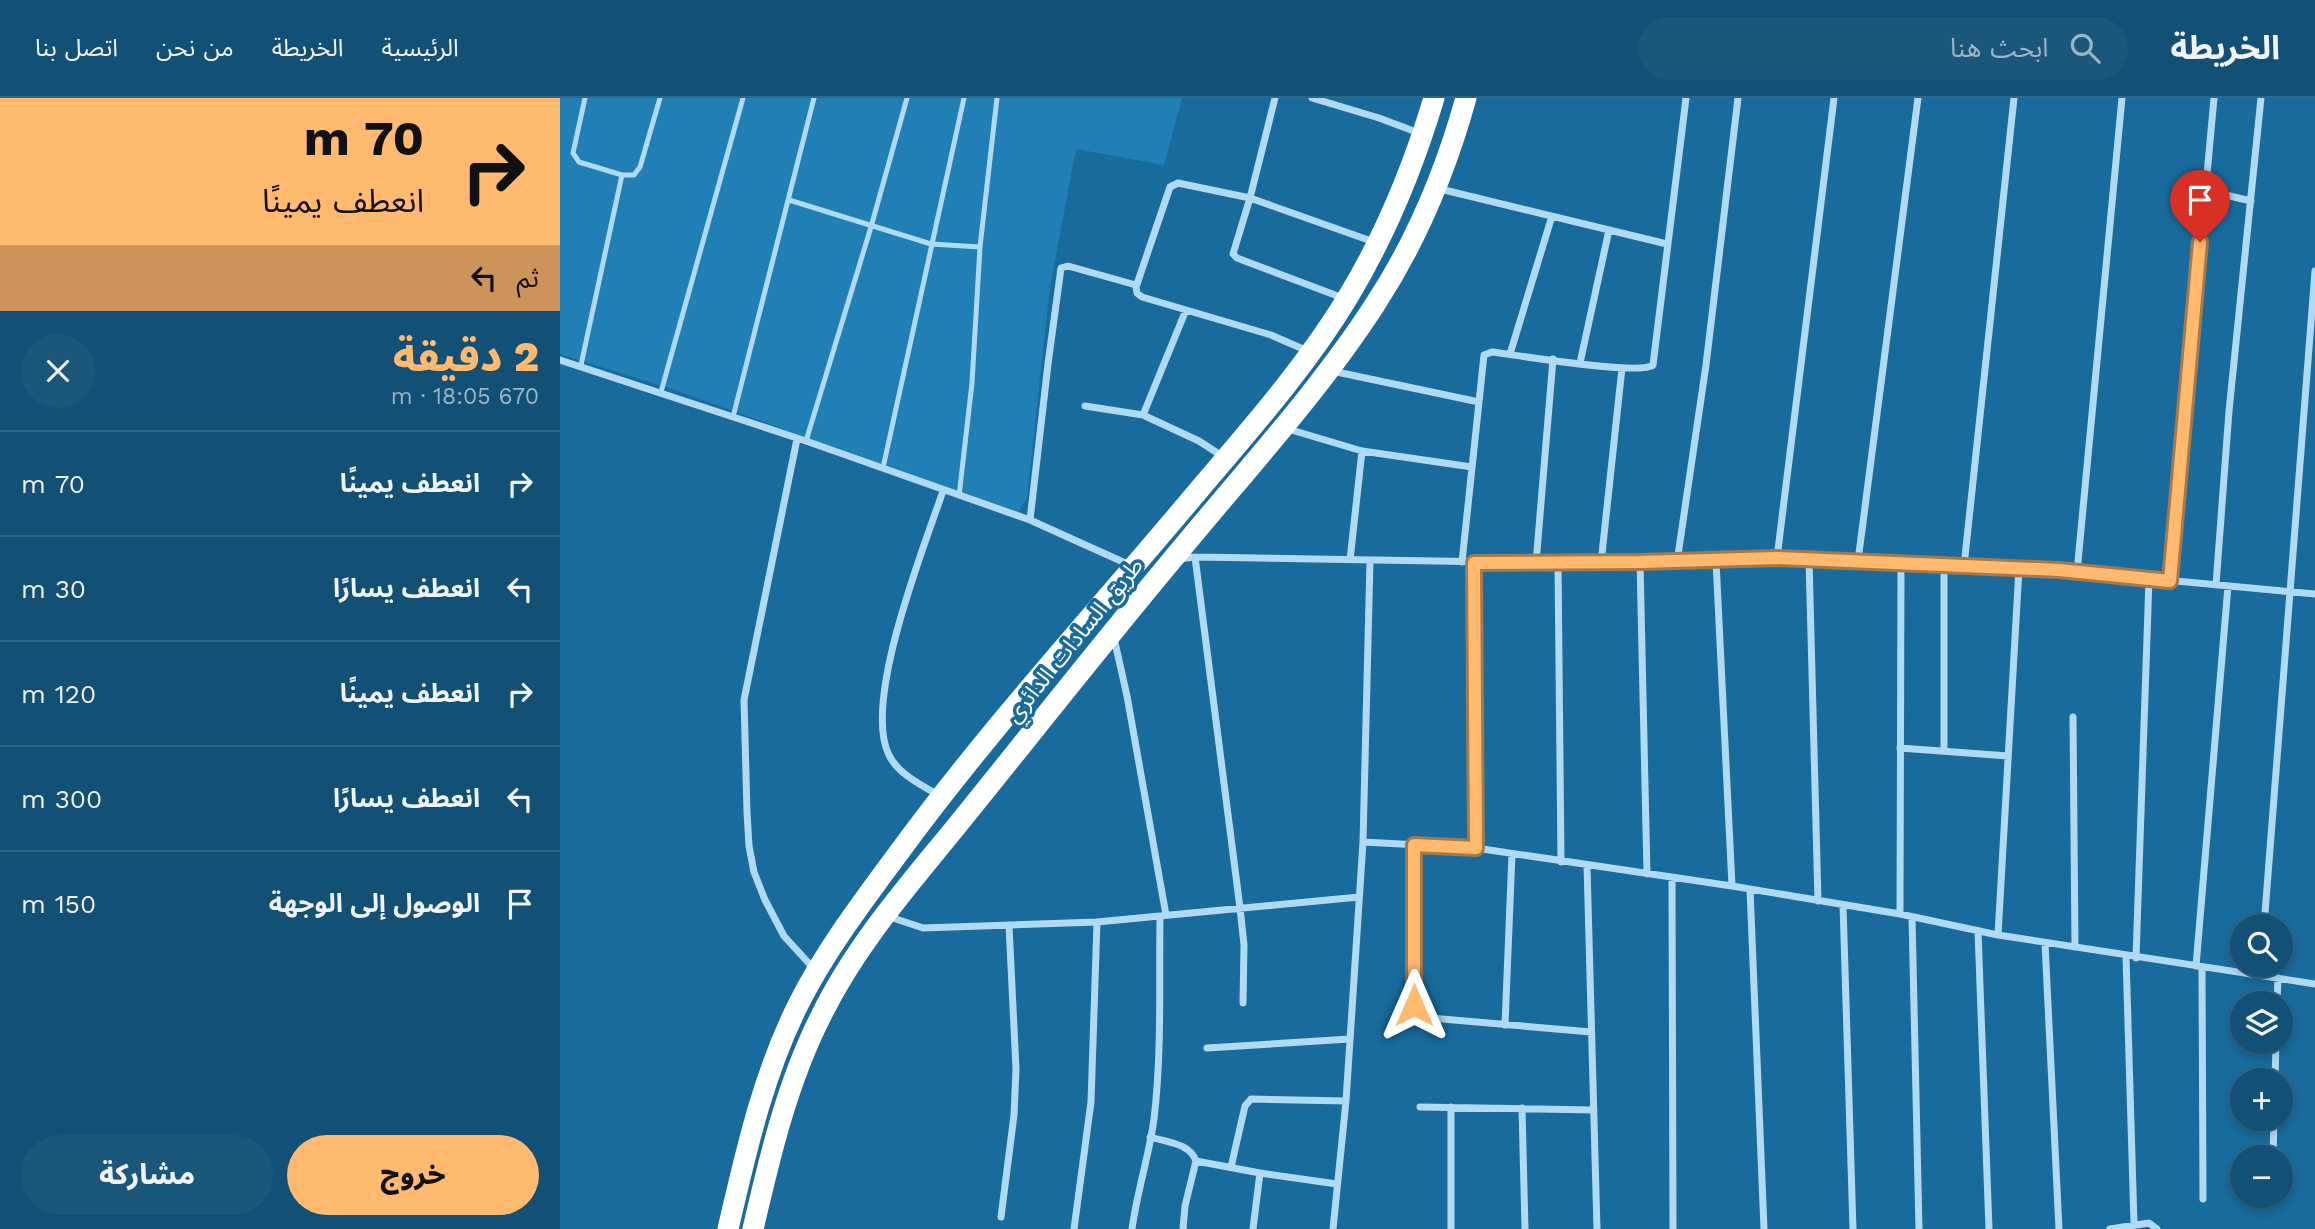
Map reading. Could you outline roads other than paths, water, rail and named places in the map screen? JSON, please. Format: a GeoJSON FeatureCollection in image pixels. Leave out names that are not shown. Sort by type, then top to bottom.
{"type":"FeatureCollection","features":[{"type":"Feature","properties":{"kind":"highway","name":"طريق السادات الدائري"},"geometry":{"type":"LineString","coordinates":[[728,1229],[768,1074],[787,1027],[816,971],[865,898],[940,796],[1135,567],[1312,352],[1347,299],[1377,243],[1423,135],[1434,98]]}},
{"type":"Feature","properties":{"kind":"highway","name":"طريق السادات الدائري"},"geometry":{"type":"LineString","coordinates":[[753,1229],[779,1123],[805,1049],[841,980],[886,915],[1112,632],[1328,370],[1383,292],[1414,236],[1436,188],[1466,98]]}},
{"type":"Feature","properties":{"kind":"highway"},"geometry":{"type":"LineString","coordinates":[[965,767],[968,783],[977,789],[988,788]]}},
{"type":"Feature","properties":{"kind":"street"},"geometry":{"type":"LineString","coordinates":[[1275,98],[1233,254],[1237,258],[1347,299]]}},
{"type":"Feature","properties":{"kind":"street"},"geometry":{"type":"LineString","coordinates":[[1312,98],[1379,118],[1423,135]]}},
{"type":"Feature","properties":{"kind":"street"},"geometry":{"type":"LineString","coordinates":[[1462,562],[1484,355],[1492,352],[1622,368],[1646,369],[1653,365],[1686,98]]}},
{"type":"Feature","properties":{"kind":"street"},"geometry":{"type":"LineString","coordinates":[[1677,562],[1706,365],[1738,98]]}},
{"type":"Feature","properties":{"kind":"street"},"geometry":{"type":"LineString","coordinates":[[1777,558],[1834,98]]}},
{"type":"Feature","properties":{"kind":"street"},"geometry":{"type":"LineString","coordinates":[[1858,561],[1918,98]]}},
{"type":"Feature","properties":{"kind":"street"},"geometry":{"type":"LineString","coordinates":[[1964,566],[2014,98]]}},
{"type":"Feature","properties":{"kind":"street"},"geometry":{"type":"LineString","coordinates":[[2077,572],[2122,98]]}},
{"type":"Feature","properties":{"kind":"street"},"geometry":{"type":"LineString","coordinates":[[2170,581],[2214,98]]}},
{"type":"Feature","properties":{"kind":"street"},"geometry":{"type":"LineString","coordinates":[[2216,585],[2229,411],[2261,98]]}},
{"type":"Feature","properties":{"kind":"street"},"geometry":{"type":"LineString","coordinates":[[1312,352],[1271,335],[1142,298],[1137,293],[1136,285],[1172,184],[1250,198],[1377,243]]}},
{"type":"Feature","properties":{"kind":"street"},"geometry":{"type":"LineString","coordinates":[[1436,188],[1667,244]]}},
{"type":"Feature","properties":{"kind":"street"},"geometry":{"type":"LineString","coordinates":[[2204,190],[2251,201]]}},
{"type":"Feature","properties":{"kind":"street"},"geometry":{"type":"LineString","coordinates":[[1510,354],[1552,216]]}},
{"type":"Feature","properties":{"kind":"street"},"geometry":{"type":"LineString","coordinates":[[1580,363],[1609,230]]}},
{"type":"Feature","properties":{"kind":"street"},"geometry":{"type":"LineString","coordinates":[[1030,520],[1061,268],[1068,266],[1136,285]]}},
{"type":"Feature","properties":{"kind":"street"},"geometry":{"type":"LineString","coordinates":[[2265,914],[2315,271]]}},
{"type":"Feature","properties":{"kind":"street"},"geometry":{"type":"LineString","coordinates":[[1143,415],[1186,310]]}},
{"type":"Feature","properties":{"kind":"street"},"geometry":{"type":"LineString","coordinates":[[1536,563],[1553,359]]}},
{"type":"Feature","properties":{"kind":"street"},"geometry":{"type":"LineString","coordinates":[[560,360],[806,441],[1030,520],[1135,567]]}},
{"type":"Feature","properties":{"kind":"street"},"geometry":{"type":"LineString","coordinates":[[1601,563],[1622,368]]}},
{"type":"Feature","properties":{"kind":"street"},"geometry":{"type":"LineString","coordinates":[[1328,370],[1479,402]]}},
{"type":"Feature","properties":{"kind":"street"},"geometry":{"type":"LineString","coordinates":[[1084,406],[1143,415],[1199,441],[1226,458]]}},
{"type":"Feature","properties":{"kind":"street"},"geometry":{"type":"LineString","coordinates":[[1282,428],[1362,451],[1472,467]]}},
{"type":"Feature","properties":{"kind":"street"},"geometry":{"type":"LineString","coordinates":[[797,439],[744,700],[747,812],[754,872],[765,900],[784,936],[816,971]]}},
{"type":"Feature","properties":{"kind":"street"},"geometry":{"type":"LineString","coordinates":[[1350,560],[1362,451]]}},
{"type":"Feature","properties":{"kind":"street"},"geometry":{"type":"LineString","coordinates":[[940,796],[902,773],[889,756],[882,737],[881,714],[894,640],[904,604],[943,491]]}},
{"type":"Feature","properties":{"kind":"street"},"geometry":{"type":"LineString","coordinates":[[1172,560],[1195,557],[1601,563],[1777,558],[2019,568],[2315,594]]}},
{"type":"Feature","properties":{"kind":"street"},"geometry":{"type":"LineString","coordinates":[[1195,557],[1244,945],[1243,1003]]}},
{"type":"Feature","properties":{"kind":"street"},"geometry":{"type":"LineString","coordinates":[[1809,559],[1818,901]]}},
{"type":"Feature","properties":{"kind":"street"},"geometry":{"type":"LineString","coordinates":[[1333,1229],[1346,1101],[1363,842],[1370,561]]}},
{"type":"Feature","properties":{"kind":"street"},"geometry":{"type":"LineString","coordinates":[[1716,561],[1732,886]]}},
{"type":"Feature","properties":{"kind":"street"},"geometry":{"type":"LineString","coordinates":[[1640,562],[1647,874]]}},
{"type":"Feature","properties":{"kind":"street"},"geometry":{"type":"LineString","coordinates":[[1474,563],[1476,848]]}},
{"type":"Feature","properties":{"kind":"street"},"geometry":{"type":"LineString","coordinates":[[1558,563],[1561,862]]}},
{"type":"Feature","properties":{"kind":"street"},"geometry":{"type":"LineString","coordinates":[[1900,914],[1901,563]]}},
{"type":"Feature","properties":{"kind":"street"},"geometry":{"type":"LineString","coordinates":[[1944,565],[1944,751]]}},
{"type":"Feature","properties":{"kind":"street"},"geometry":{"type":"LineString","coordinates":[[1998,935],[2019,568]]}},
{"type":"Feature","properties":{"kind":"street"},"geometry":{"type":"LineString","coordinates":[[2136,958],[2149,579]]}},
{"type":"Feature","properties":{"kind":"street"},"geometry":{"type":"LineString","coordinates":[[2203,1199],[2199,967],[2228,586]]}},
{"type":"Feature","properties":{"kind":"street"},"geometry":{"type":"LineString","coordinates":[[1112,632],[1127,696],[1163,916],[1154,1121],[1132,1229]]}},
{"type":"Feature","properties":{"kind":"street"},"geometry":{"type":"LineString","coordinates":[[2073,717],[2075,947]]}},
{"type":"Feature","properties":{"kind":"street"},"geometry":{"type":"LineString","coordinates":[[1900,748],[2008,756]]}},
{"type":"Feature","properties":{"kind":"street"},"geometry":{"type":"LineString","coordinates":[[1363,842],[1476,848],[1732,886],[1900,914],[1998,935],[2230,971]]}},
{"type":"Feature","properties":{"kind":"street"},"geometry":{"type":"LineString","coordinates":[[1414,845],[1416,1013],[1422,1018],[1591,1032]]}},
{"type":"Feature","properties":{"kind":"street"},"geometry":{"type":"LineString","coordinates":[[1505,1025],[1512,854]]}},
{"type":"Feature","properties":{"kind":"street"},"geometry":{"type":"LineString","coordinates":[[1587,866],[1597,1229]]}},
{"type":"Feature","properties":{"kind":"street"},"geometry":{"type":"LineString","coordinates":[[1672,878],[1673,1229]]}},
{"type":"Feature","properties":{"kind":"street"},"geometry":{"type":"LineString","coordinates":[[1750,890],[1764,1229]]}},
{"type":"Feature","properties":{"kind":"street"},"geometry":{"type":"LineString","coordinates":[[886,915],[923,928],[1097,922],[1359,897]]}},
{"type":"Feature","properties":{"kind":"street"},"geometry":{"type":"LineString","coordinates":[[1843,905],[1853,1229]]}},
{"type":"Feature","properties":{"kind":"street"},"geometry":{"type":"LineString","coordinates":[[1912,917],[1919,1229]]}},
{"type":"Feature","properties":{"kind":"street"},"geometry":{"type":"LineString","coordinates":[[1074,1229],[1091,1102],[1097,922]]}},
{"type":"Feature","properties":{"kind":"street"},"geometry":{"type":"LineString","coordinates":[[1000,1217],[1014,1115],[1016,1069],[1009,925]]}},
{"type":"Feature","properties":{"kind":"street"},"geometry":{"type":"LineString","coordinates":[[1978,931],[1989,1229]]}},
{"type":"Feature","properties":{"kind":"street"},"geometry":{"type":"LineString","coordinates":[[2045,943],[2059,1229]]}},
{"type":"Feature","properties":{"kind":"street"},"geometry":{"type":"LineString","coordinates":[[2126,956],[2134,1224]]}},
{"type":"Feature","properties":{"kind":"street"},"geometry":{"type":"LineString","coordinates":[[2272,977],[2315,984]]}},
{"type":"Feature","properties":{"kind":"street"},"geometry":{"type":"LineString","coordinates":[[2277,991],[2278,978]]}},
{"type":"Feature","properties":{"kind":"street"},"geometry":{"type":"LineString","coordinates":[[1207,1048],[1350,1039]]}},
{"type":"Feature","properties":{"kind":"street"},"geometry":{"type":"LineString","coordinates":[[1231,1167],[1245,1106],[1251,1099],[1346,1101]]}},
{"type":"Feature","properties":{"kind":"street"},"geometry":{"type":"LineString","coordinates":[[1420,1107],[1593,1110]]}},
{"type":"Feature","properties":{"kind":"street"},"geometry":{"type":"LineString","coordinates":[[1451,1107],[1451,1229]]}},
{"type":"Feature","properties":{"kind":"street"},"geometry":{"type":"LineString","coordinates":[[1522,1108],[1525,1229]]}},
{"type":"Feature","properties":{"kind":"street"},"geometry":{"type":"LineString","coordinates":[[1150,1137],[1184,1147],[1196,1161],[1182,1229]]}},
{"type":"Feature","properties":{"kind":"street"},"geometry":{"type":"LineString","coordinates":[[1196,1161],[1337,1184]]}},
{"type":"Feature","properties":{"kind":"street"},"geometry":{"type":"LineString","coordinates":[[1253,1229],[1259,1173]]}},
{"type":"Feature","properties":{"kind":"street"},"geometry":{"type":"LineString","coordinates":[[2110,1229],[2134,1224],[2153,1224],[2157,1229]]}},
{"type":"Feature","properties":{"kind":"lane"},"geometry":{"type":"LineString","coordinates":[[585,98],[573,144],[575,157],[579,162],[622,174],[637,172],[660,98]]}},
{"type":"Feature","properties":{"kind":"lane"},"geometry":{"type":"LineString","coordinates":[[661,392],[743,98]]}},
{"type":"Feature","properties":{"kind":"lane"},"geometry":{"type":"LineString","coordinates":[[733,417],[814,98]]}},
{"type":"Feature","properties":{"kind":"lane"},"geometry":{"type":"LineString","coordinates":[[806,441],[907,98]]}},
{"type":"Feature","properties":{"kind":"lane"},"geometry":{"type":"LineString","coordinates":[[883,468],[964,98]]}},
{"type":"Feature","properties":{"kind":"lane"},"geometry":{"type":"LineString","coordinates":[[959,496],[972,383],[980,247],[996,98]]}},
{"type":"Feature","properties":{"kind":"lane"},"geometry":{"type":"LineString","coordinates":[[581,365],[622,174]]}},
{"type":"Feature","properties":{"kind":"lane"},"geometry":{"type":"LineString","coordinates":[[789,200],[931,244],[980,247]]}}]}
